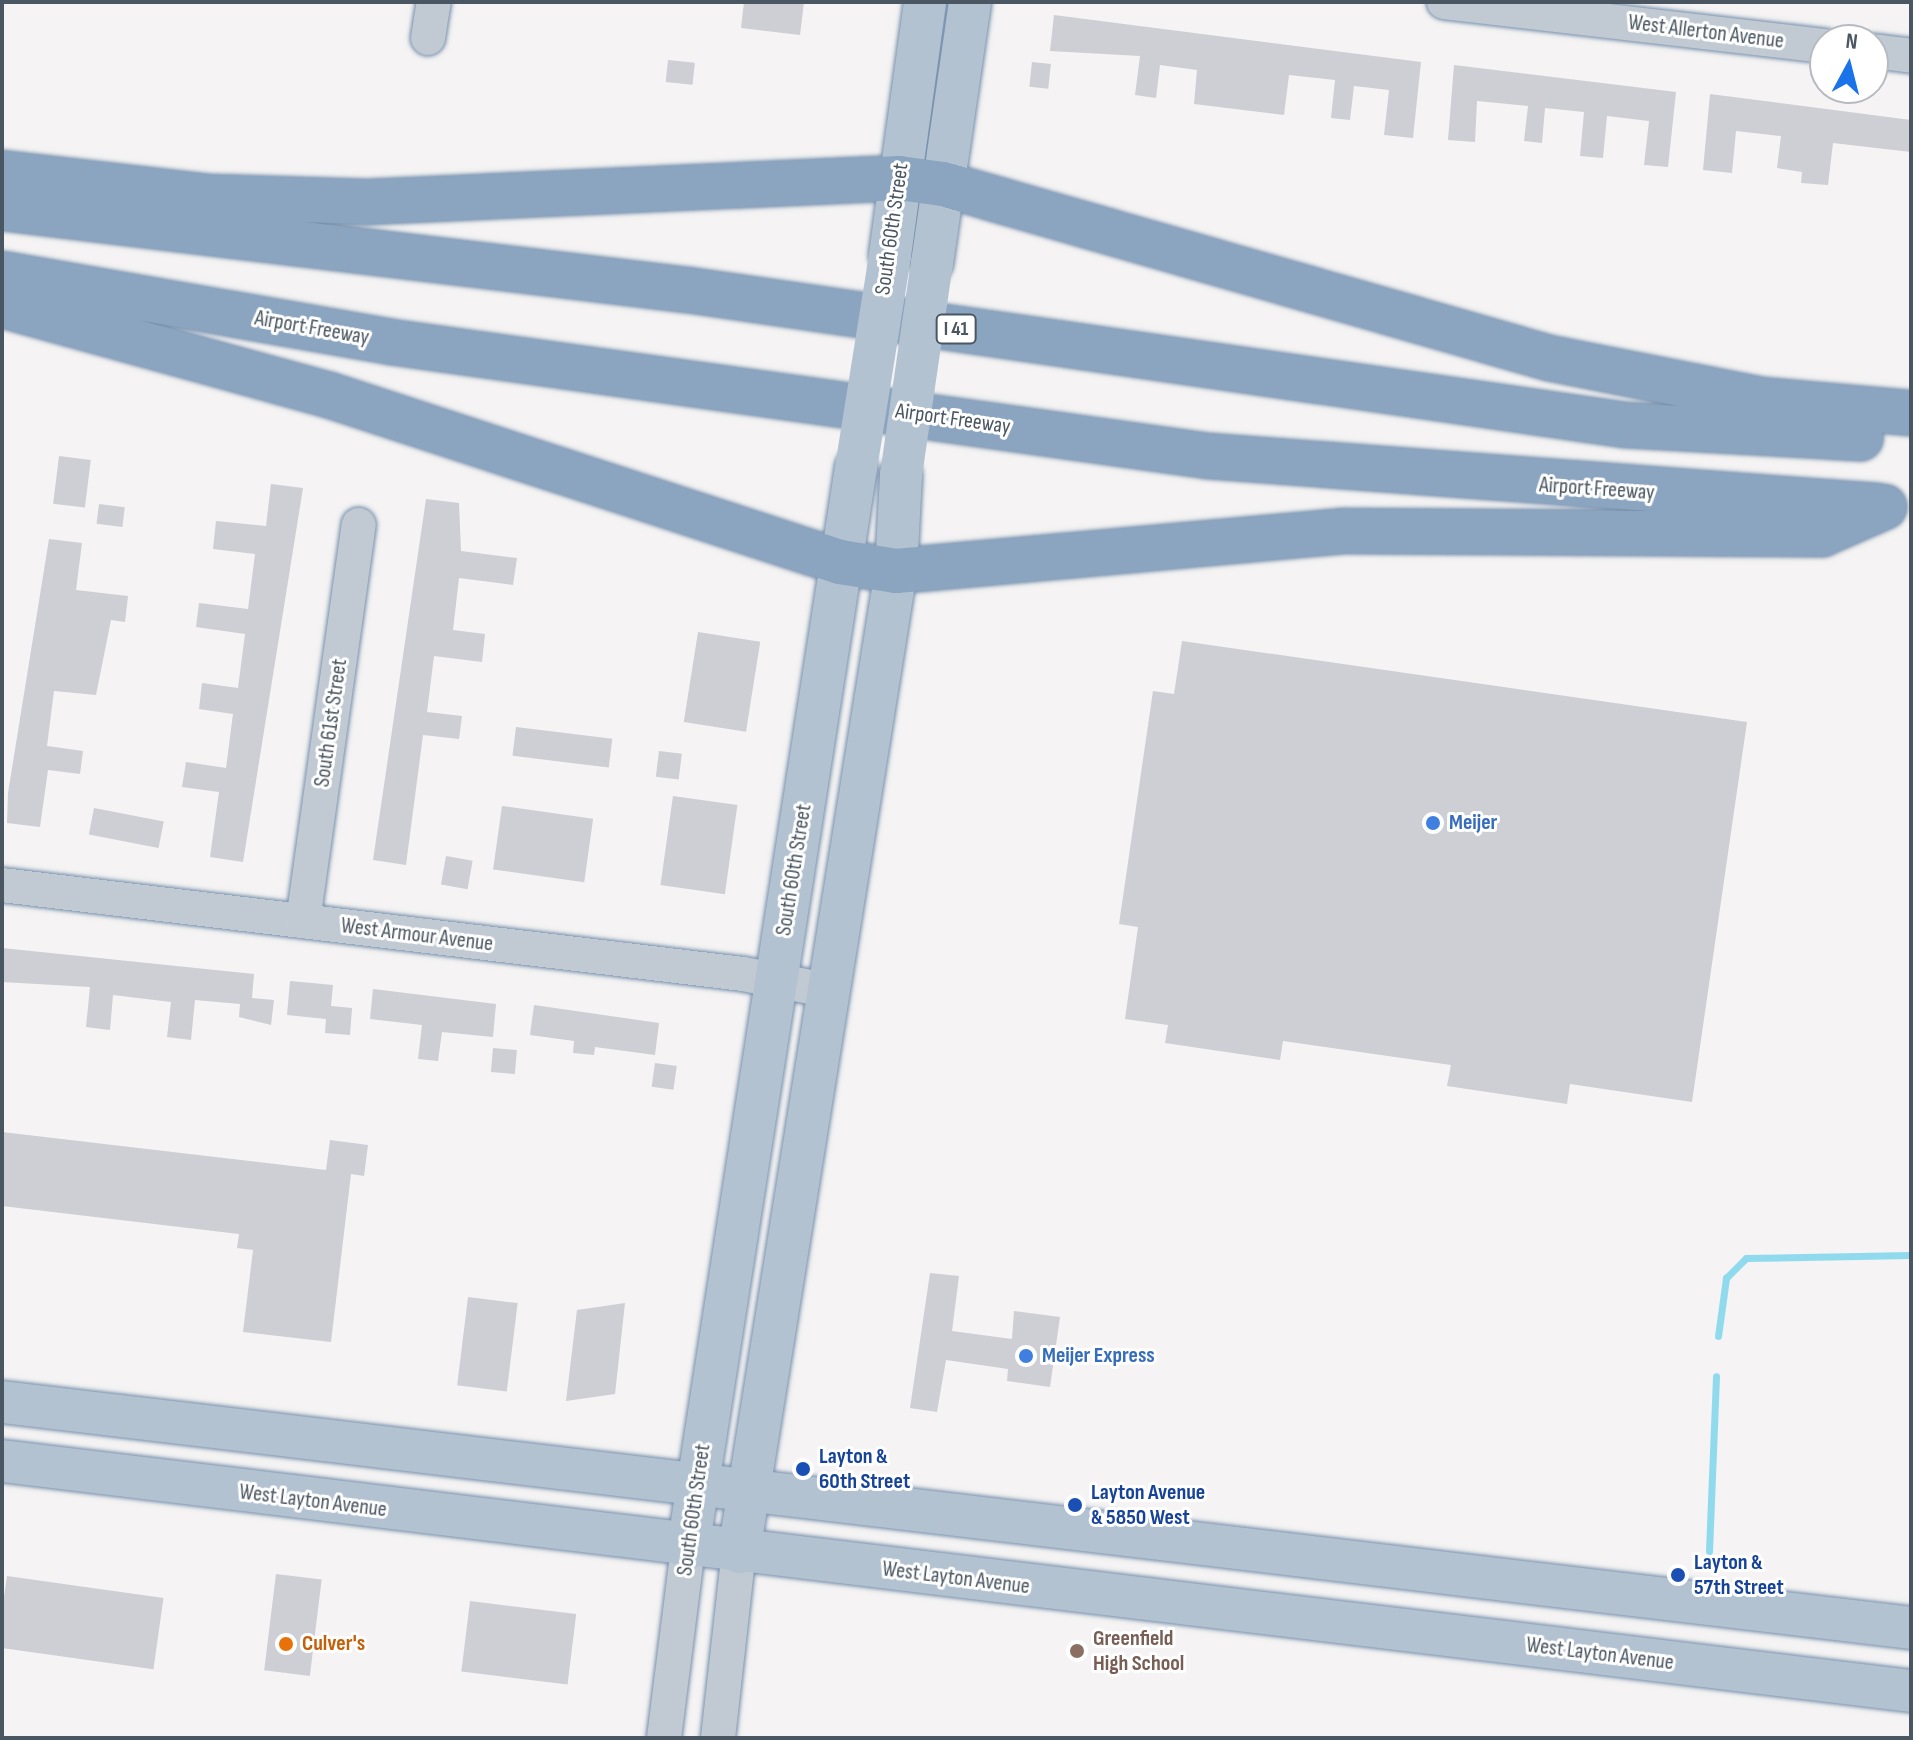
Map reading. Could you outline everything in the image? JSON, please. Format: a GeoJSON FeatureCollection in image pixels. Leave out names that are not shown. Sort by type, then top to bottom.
{"type":"FeatureCollection","features":[{"type":"Feature","properties":{"kind":"highway"},"geometry":{"type":"LineString","coordinates":[[2,173],[208,197],[367,202],[899,178],[943,184],[1549,358],[1761,400],[1911,413]]}},
{"type":"Feature","properties":{"kind":"highway","name":"I 41"},"geometry":{"type":"LineString","coordinates":[[2,208],[688,290],[1625,425],[1911,440]]}},
{"type":"Feature","properties":{"kind":"highway","name":"Airport Freeway"},"geometry":{"type":"LineString","coordinates":[[2,274],[391,342],[1208,456],[1898,507]]}},
{"type":"Feature","properties":{"kind":"highway"},"geometry":{"type":"LineString","coordinates":[[2,305],[300,386],[840,562],[896,571],[1343,531],[1822,534],[1898,507]]}},
{"type":"Feature","properties":{"kind":"main road","name":"South 60th Street"},"geometry":{"type":"LineString","coordinates":[[688,1548],[890,255],[925,2]]}},
{"type":"Feature","properties":{"kind":"main road","name":"South 60th Street"},"geometry":{"type":"LineString","coordinates":[[739,1552],[753,1490],[896,571],[901,475],[970,2]]}},
{"type":"Feature","properties":{"kind":"main road"},"geometry":{"type":"LineString","coordinates":[[733,1255],[789,1262]]}},
{"type":"Feature","properties":{"kind":"main road"},"geometry":{"type":"LineString","coordinates":[[2,1402],[1911,1628]]}},
{"type":"Feature","properties":{"kind":"main road","name":"West Layton Avenue"},"geometry":{"type":"LineString","coordinates":[[2,1461],[688,1548],[1911,1691]]}},
{"type":"Feature","properties":{"kind":"street"},"geometry":{"type":"LineString","coordinates":[[428,38],[434,2]]}},
{"type":"Feature","properties":{"kind":"street","name":"West Allerton Avenue"},"geometry":{"type":"LineString","coordinates":[[1444,2],[1809,44]]}},
{"type":"Feature","properties":{"kind":"street"},"geometry":{"type":"LineString","coordinates":[[1889,53],[1911,56]]}},
{"type":"Feature","properties":{"kind":"street","name":"South 61st Street"},"geometry":{"type":"LineString","coordinates":[[303,921],[359,525]]}},
{"type":"Feature","properties":{"kind":"street","name":"West Armour Avenue"},"geometry":{"type":"LineString","coordinates":[[2,885],[303,921],[831,991]]}},
{"type":"Feature","properties":{"kind":"street","name":"South 60th Street"},"geometry":{"type":"LineString","coordinates":[[674,1737],[688,1548]]}},
{"type":"Feature","properties":{"kind":"street","name":"South 60th Street"},"geometry":{"type":"LineString","coordinates":[[718,1738],[739,1552]]}},
{"type":"Feature","properties":{"kind":"building"},"geometry":{"type":"Polygon","coordinates":[[[744,2],[804,2],[800,35],[741,28],[744,2]]]}},
{"type":"Feature","properties":{"kind":"building"},"geometry":{"type":"Polygon","coordinates":[[[1054,15],[1421,62],[1413,138],[1384,135],[1389,90],[1354,86],[1350,120],[1331,118],[1335,80],[1289,75],[1284,115],[1194,104],[1197,70],[1160,65],[1156,98],[1135,95],[1140,56],[1050,51],[1054,15]]]}},
{"type":"Feature","properties":{"kind":"building"},"geometry":{"type":"Polygon","coordinates":[[[668,60],[695,63],[693,85],[666,82],[668,60]]]}},
{"type":"Feature","properties":{"kind":"building"},"geometry":{"type":"Polygon","coordinates":[[[1032,62],[1051,64],[1048,89],[1029,87],[1032,62]]]}},
{"type":"Feature","properties":{"kind":"building"},"geometry":{"type":"Polygon","coordinates":[[[1454,65],[1676,92],[1668,167],[1644,165],[1649,121],[1607,116],[1603,158],[1580,156],[1584,112],[1545,108],[1542,143],[1524,141],[1528,106],[1477,101],[1475,142],[1448,140],[1454,65]]]}},
{"type":"Feature","properties":{"kind":"building"},"geometry":{"type":"Polygon","coordinates":[[[1710,94],[1911,120],[1911,152],[1833,143],[1828,185],[1801,183],[1802,172],[1777,168],[1781,136],[1736,131],[1732,173],[1703,170],[1710,94]]]}},
{"type":"Feature","properties":{"kind":"building"},"geometry":{"type":"Polygon","coordinates":[[[59,456],[91,460],[85,508],[53,504],[59,456]]]}},
{"type":"Feature","properties":{"kind":"building"},"geometry":{"type":"Polygon","coordinates":[[[271,484],[303,488],[243,862],[210,857],[219,792],[182,787],[186,762],[226,768],[233,714],[199,709],[202,683],[238,688],[245,634],[196,627],[199,603],[248,609],[255,554],[213,549],[216,521],[266,526],[271,484]]]}},
{"type":"Feature","properties":{"kind":"building"},"geometry":{"type":"Polygon","coordinates":[[[426,499],[459,503],[461,551],[517,558],[513,585],[459,578],[453,630],[485,634],[482,662],[434,656],[427,712],[462,716],[459,739],[423,735],[406,865],[373,860],[426,499]]]}},
{"type":"Feature","properties":{"kind":"building"},"geometry":{"type":"Polygon","coordinates":[[[99,504],[125,507],[122,527],[97,524],[99,504]]]}},
{"type":"Feature","properties":{"kind":"building"},"geometry":{"type":"Polygon","coordinates":[[[49,539],[82,543],[76,590],[128,596],[125,622],[111,620],[96,695],[54,691],[47,746],[83,751],[80,774],[48,770],[40,827],[7,823],[8,793],[49,539]]]}},
{"type":"Feature","properties":{"kind":"building"},"geometry":{"type":"Polygon","coordinates":[[[698,632],[760,642],[746,732],[684,722],[698,632]]]}},
{"type":"Feature","properties":{"kind":"building","name":"Meijer"},"geometry":{"type":"Polygon","coordinates":[[[1182,641],[1747,722],[1692,1102],[1570,1084],[1567,1104],[1447,1086],[1451,1065],[1283,1041],[1280,1060],[1165,1043],[1168,1025],[1125,1019],[1138,927],[1119,924],[1153,691],[1174,694],[1182,641]]]}},
{"type":"Feature","properties":{"kind":"building"},"geometry":{"type":"Polygon","coordinates":[[[516,727],[612,739],[609,768],[512,756],[516,727]]]}},
{"type":"Feature","properties":{"kind":"building"},"geometry":{"type":"Polygon","coordinates":[[[659,751],[682,754],[679,780],[656,777],[659,751]]]}},
{"type":"Feature","properties":{"kind":"building"},"geometry":{"type":"Polygon","coordinates":[[[673,796],[737,805],[725,894],[660,885],[673,796]]]}},
{"type":"Feature","properties":{"kind":"building"},"geometry":{"type":"Polygon","coordinates":[[[502,806],[593,819],[584,882],[493,869],[502,806]]]}},
{"type":"Feature","properties":{"kind":"building"},"geometry":{"type":"Polygon","coordinates":[[[94,808],[164,822],[159,848],[89,835],[94,808]]]}},
{"type":"Feature","properties":{"kind":"building"},"geometry":{"type":"Polygon","coordinates":[[[446,856],[473,861],[468,889],[441,885],[446,856]]]}},
{"type":"Feature","properties":{"kind":"building"},"geometry":{"type":"Polygon","coordinates":[[[2,948],[254,974],[252,998],[274,1000],[271,1025],[239,1017],[240,1004],[195,1000],[191,1040],[167,1037],[171,1002],[113,995],[110,1030],[86,1027],[90,987],[2,982],[2,948]]]}},
{"type":"Feature","properties":{"kind":"building"},"geometry":{"type":"Polygon","coordinates":[[[290,981],[333,985],[331,1006],[352,1008],[350,1035],[325,1033],[326,1019],[287,1015],[290,981]]]}},
{"type":"Feature","properties":{"kind":"building"},"geometry":{"type":"Polygon","coordinates":[[[373,989],[496,1004],[493,1037],[442,1032],[438,1061],[418,1059],[422,1025],[370,1019],[373,989]]]}},
{"type":"Feature","properties":{"kind":"building"},"geometry":{"type":"Polygon","coordinates":[[[534,1005],[659,1023],[655,1055],[595,1047],[594,1055],[573,1053],[574,1041],[530,1035],[534,1005]]]}},
{"type":"Feature","properties":{"kind":"building"},"geometry":{"type":"Polygon","coordinates":[[[493,1048],[517,1050],[515,1074],[491,1072],[493,1048]]]}},
{"type":"Feature","properties":{"kind":"building"},"geometry":{"type":"Polygon","coordinates":[[[655,1063],[677,1066],[673,1090],[652,1087],[655,1063]]]}},
{"type":"Feature","properties":{"kind":"building"},"geometry":{"type":"Polygon","coordinates":[[[2,1132],[326,1170],[330,1140],[368,1145],[364,1176],[351,1174],[331,1342],[243,1332],[253,1250],[237,1248],[239,1234],[2,1206],[2,1132]]]}},
{"type":"Feature","properties":{"kind":"building"},"geometry":{"type":"Polygon","coordinates":[[[930,1273],[959,1276],[952,1331],[1012,1339],[1014,1311],[1060,1317],[1050,1387],[1007,1381],[1008,1369],[946,1360],[937,1412],[910,1408],[930,1273]]]}},
{"type":"Feature","properties":{"kind":"building"},"geometry":{"type":"Polygon","coordinates":[[[468,1297],[518,1303],[507,1391],[457,1385],[468,1297]]]}},
{"type":"Feature","properties":{"kind":"building"},"geometry":{"type":"Polygon","coordinates":[[[625,1303],[615,1394],[566,1401],[577,1310],[625,1303]]]}},
{"type":"Feature","properties":{"kind":"building","name":"Culver's"},"geometry":{"type":"Polygon","coordinates":[[[276,1574],[322,1580],[310,1676],[264,1670],[276,1574]]]}},
{"type":"Feature","properties":{"kind":"building"},"geometry":{"type":"Polygon","coordinates":[[[7,1576],[163,1598],[153,1669],[2,1648],[2,1612],[7,1576]]]}},
{"type":"Feature","properties":{"kind":"building"},"geometry":{"type":"Polygon","coordinates":[[[470,1601],[576,1614],[568,1685],[461,1671],[470,1601]]]}},
{"type":"Feature","properties":{"kind":"waterway"},"geometry":{"type":"LineString","coordinates":[[1718,1336],[1726,1278],[1746,1258],[1911,1255]]}},
{"type":"Feature","properties":{"kind":"waterway"},"geometry":{"type":"LineString","coordinates":[[1709,1551],[1716,1376]]}},
{"type":"Feature","properties":{"kind":"place","name":"Meijer"},"geometry":{"type":"Point","coordinates":[1433,823]}},
{"type":"Feature","properties":{"kind":"place","name":"Meijer Express"},"geometry":{"type":"Point","coordinates":[1026,1356]}},
{"type":"Feature","properties":{"kind":"place","name":"Layton & 60th Street"},"geometry":{"type":"Point","coordinates":[803,1469]}},
{"type":"Feature","properties":{"kind":"place","name":"Layton Avenue & 5850 West"},"geometry":{"type":"Point","coordinates":[1075,1505]}},
{"type":"Feature","properties":{"kind":"place","name":"Layton & 57th Street"},"geometry":{"type":"Point","coordinates":[1678,1575]}},
{"type":"Feature","properties":{"kind":"place","name":"Culver's"},"geometry":{"type":"Point","coordinates":[286,1644]}},
{"type":"Feature","properties":{"kind":"place","name":"Greenfield High School"},"geometry":{"type":"Point","coordinates":[1077,1651]}}]}
